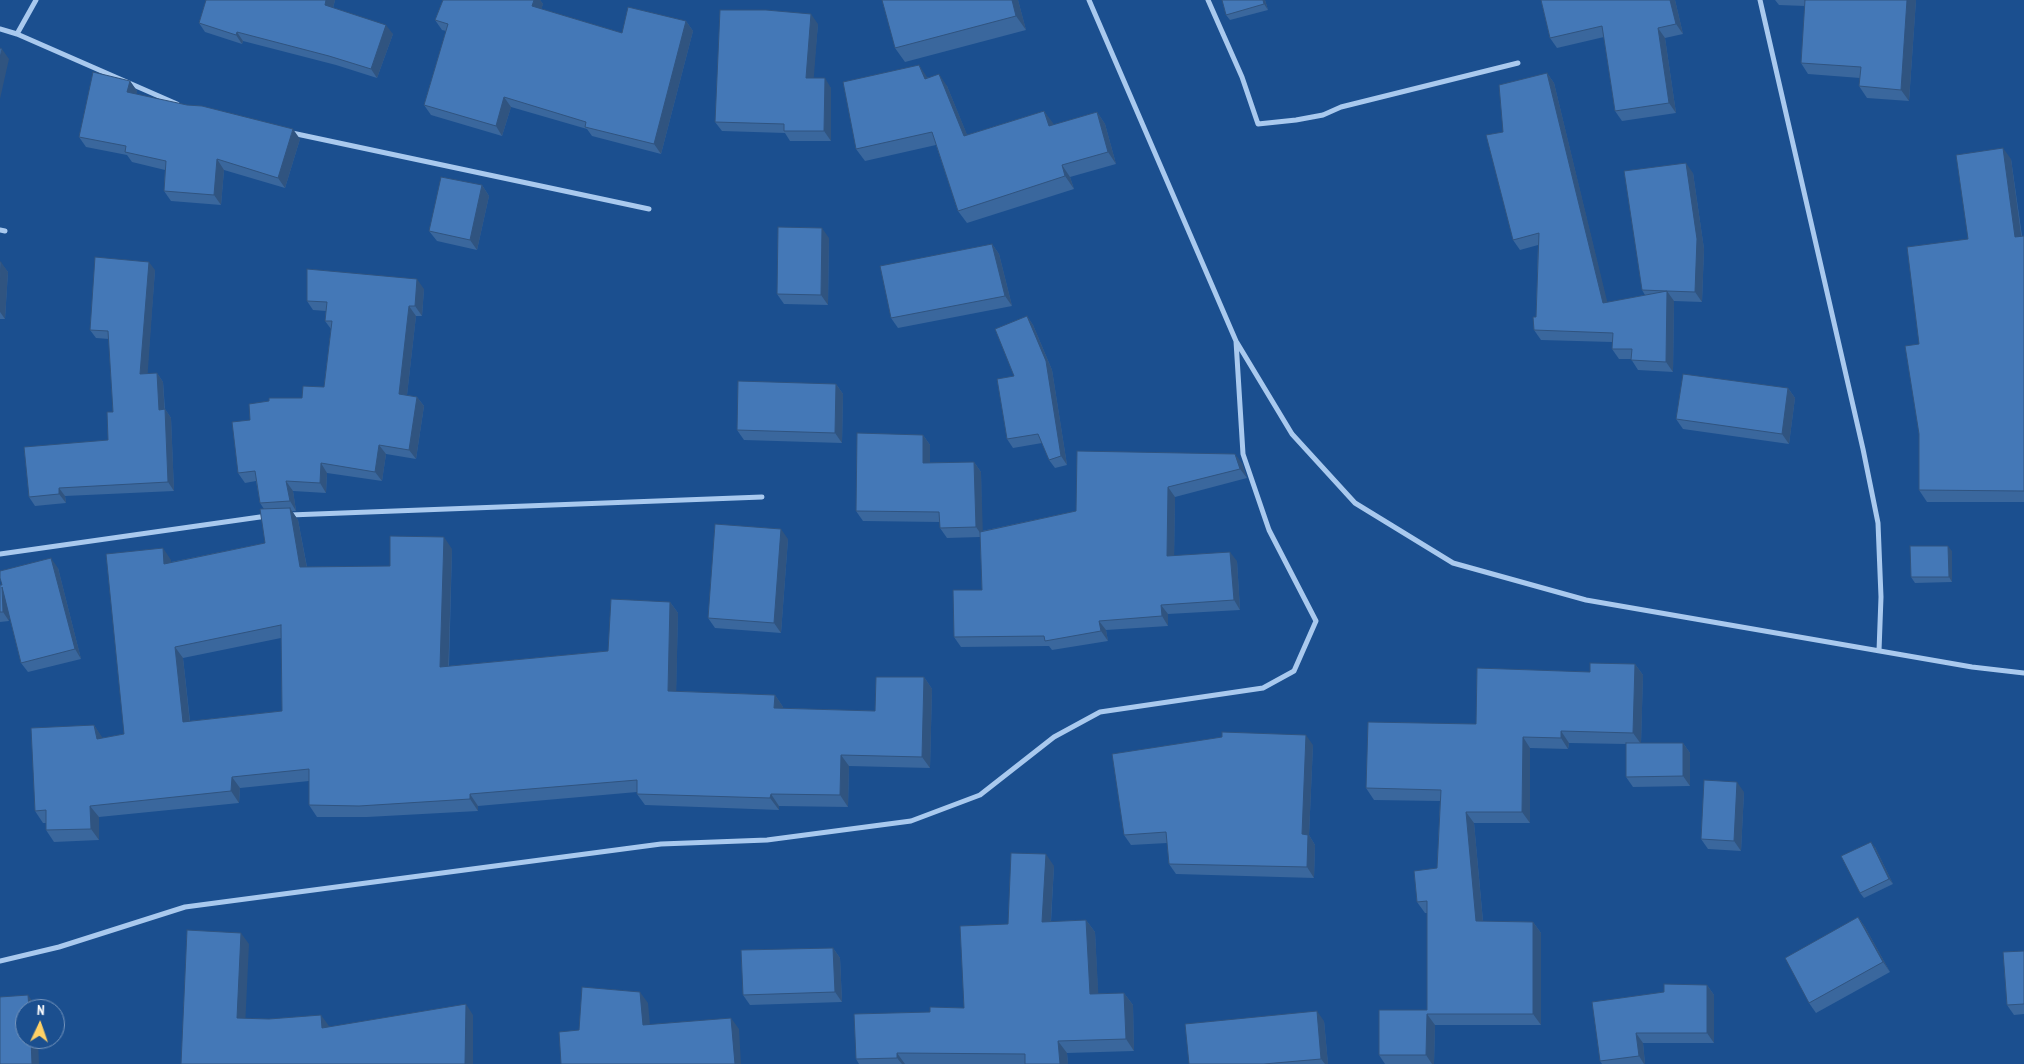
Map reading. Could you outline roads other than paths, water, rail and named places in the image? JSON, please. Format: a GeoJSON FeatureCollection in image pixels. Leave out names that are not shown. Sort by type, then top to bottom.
{"type":"FeatureCollection","features":[{"type":"Feature","properties":{"kind":"street"},"geometry":{"type":"LineString","coordinates":[[17,34],[36,0]]}},
{"type":"Feature","properties":{"kind":"street"},"geometry":{"type":"LineString","coordinates":[[1089,0],[1236,342],[1292,434],[1355,503],[1453,563],[1586,600],[1972,667],[2024,673]]}},
{"type":"Feature","properties":{"kind":"street"},"geometry":{"type":"LineString","coordinates":[[1208,0],[1242,77],[1258,124],[1323,115],[1341,107],[1518,63]]}},
{"type":"Feature","properties":{"kind":"street"},"geometry":{"type":"LineString","coordinates":[[1760,0],[1878,523],[1881,597],[1879,651]]}},
{"type":"Feature","properties":{"kind":"street"},"geometry":{"type":"LineString","coordinates":[[0,29],[17,34],[184,106]]}},
{"type":"Feature","properties":{"kind":"street"},"geometry":{"type":"LineString","coordinates":[[282,131],[649,209]]}},
{"type":"Feature","properties":{"kind":"street"},"geometry":{"type":"LineString","coordinates":[[0,961],[59,948],[185,907],[661,844],[767,840],[911,821],[980,795],[1054,737],[1100,712],[1264,688],[1294,671],[1316,621],[1269,530],[1243,454],[1236,342]]}},
{"type":"Feature","properties":{"kind":"street"},"geometry":{"type":"LineString","coordinates":[[286,516],[762,497]]}},
{"type":"Feature","properties":{"kind":"street"},"geometry":{"type":"LineString","coordinates":[[0,554],[256,517],[276,516]]}}]}
